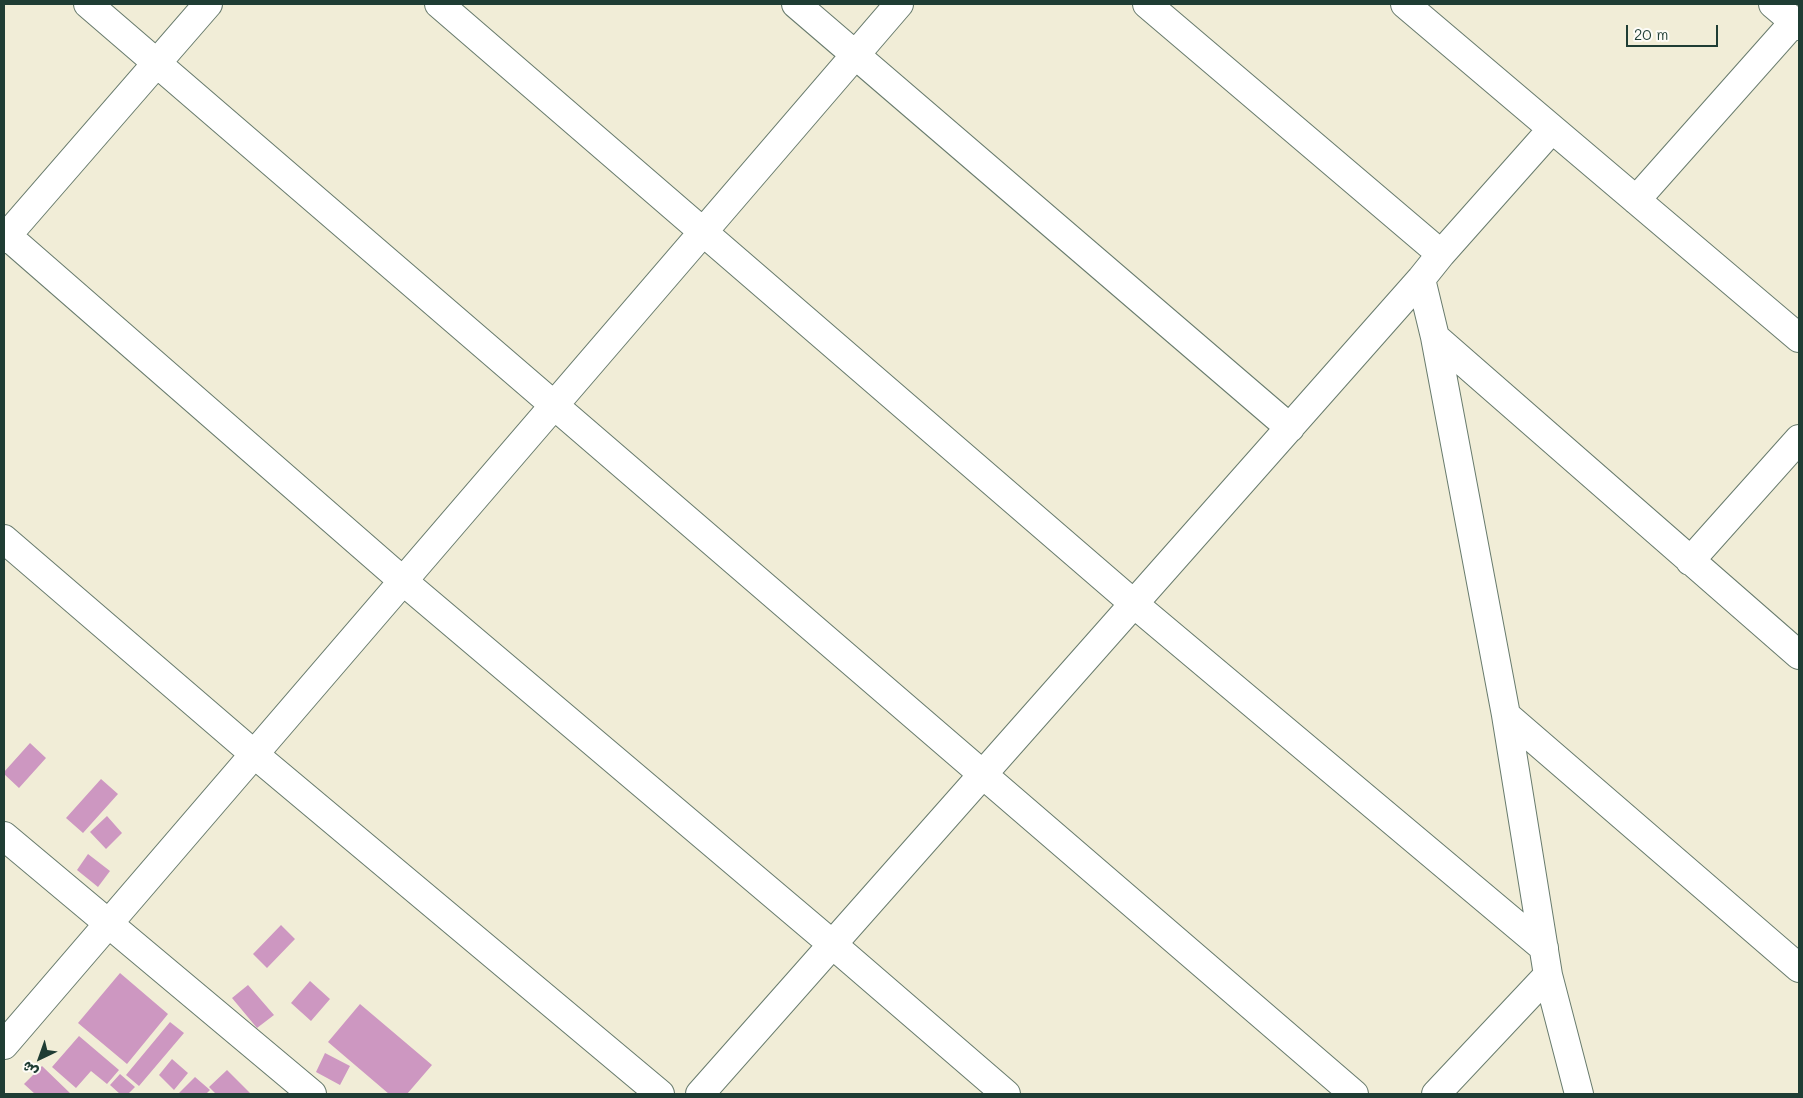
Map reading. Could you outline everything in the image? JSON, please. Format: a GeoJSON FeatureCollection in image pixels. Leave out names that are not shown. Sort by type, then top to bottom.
{"type":"FeatureCollection","features":[{"type":"Feature","properties":{"kind":"street"},"geometry":{"type":"LineString","coordinates":[[88,4],[1354,1094]]}},
{"type":"Feature","properties":{"kind":"street"},"geometry":{"type":"LineString","coordinates":[[208,4],[5,236],[403,581],[832,944],[1006,1094]]}},
{"type":"Feature","properties":{"kind":"street"},"geometry":{"type":"LineString","coordinates":[[439,4],[1133,603],[1544,948]]}},
{"type":"Feature","properties":{"kind":"street"},"geometry":{"type":"LineString","coordinates":[[796,4],[1290,428]]}},
{"type":"Feature","properties":{"kind":"street"},"geometry":{"type":"LineString","coordinates":[[4,1045],[900,4]]}},
{"type":"Feature","properties":{"kind":"street"},"geometry":{"type":"LineString","coordinates":[[1147,4],[1441,254]]}},
{"type":"Feature","properties":{"kind":"street"},"geometry":{"type":"LineString","coordinates":[[1636,200],[1797,24],[1774,4]]}},
{"type":"Feature","properties":{"kind":"street"},"geometry":{"type":"LineString","coordinates":[[1411,6],[1552,129],[1799,338]]}},
{"type":"Feature","properties":{"kind":"street"},"geometry":{"type":"LineString","coordinates":[[700,1094],[1421,280],[1441,254],[1552,129]]}},
{"type":"Feature","properties":{"kind":"street"},"geometry":{"type":"LineString","coordinates":[[1421,280],[1435,337],[1506,715],[1548,975],[1579,1094]]}},
{"type":"Feature","properties":{"kind":"street"},"geometry":{"type":"LineString","coordinates":[[1435,337],[1799,655]]}},
{"type":"Feature","properties":{"kind":"street"},"geometry":{"type":"LineString","coordinates":[[1690,561],[1799,440]]}},
{"type":"Feature","properties":{"kind":"street"},"geometry":{"type":"LineString","coordinates":[[4,539],[254,754],[660,1094]]}},
{"type":"Feature","properties":{"kind":"street"},"geometry":{"type":"LineString","coordinates":[[1506,715],[1799,968]]}},
{"type":"Feature","properties":{"kind":"street"},"geometry":{"type":"LineString","coordinates":[[4,836],[312,1094]]}},
{"type":"Feature","properties":{"kind":"street"},"geometry":{"type":"LineString","coordinates":[[1436,1094],[1548,975]]}},
{"type":"Feature","properties":{"kind":"building"},"geometry":{"type":"Polygon","coordinates":[[[30,743],[46,758],[19,788],[4,772],[30,743]]]}},
{"type":"Feature","properties":{"kind":"building"},"geometry":{"type":"Polygon","coordinates":[[[101,779],[118,794],[83,833],[66,818],[101,779]]]}},
{"type":"Feature","properties":{"kind":"building"},"geometry":{"type":"Polygon","coordinates":[[[107,816],[122,833],[106,849],[90,832],[107,816]]]}},
{"type":"Feature","properties":{"kind":"building"},"geometry":{"type":"Polygon","coordinates":[[[88,854],[110,871],[98,887],[77,870],[88,854]]]}},
{"type":"Feature","properties":{"kind":"building"},"geometry":{"type":"Polygon","coordinates":[[[281,925],[295,939],[267,968],[253,954],[281,925]]]}},
{"type":"Feature","properties":{"kind":"building"},"geometry":{"type":"Polygon","coordinates":[[[120,973],[168,1014],[127,1064],[78,1023],[120,973]]]}},
{"type":"Feature","properties":{"kind":"building"},"geometry":{"type":"Polygon","coordinates":[[[310,981],[330,999],[311,1021],[291,1003],[310,981]]]}},
{"type":"Feature","properties":{"kind":"building"},"geometry":{"type":"Polygon","coordinates":[[[248,985],[274,1015],[257,1028],[232,998],[248,985]]]}},
{"type":"Feature","properties":{"kind":"building"},"geometry":{"type":"Polygon","coordinates":[[[360,1004],[432,1065],[407,1094],[389,1094],[328,1042],[360,1004]]]}},
{"type":"Feature","properties":{"kind":"building"},"geometry":{"type":"Polygon","coordinates":[[[170,1022],[184,1033],[139,1086],[126,1075],[170,1022]]]}},
{"type":"Feature","properties":{"kind":"building"},"geometry":{"type":"Polygon","coordinates":[[[79,1036],[119,1070],[107,1084],[91,1071],[76,1088],[52,1067],[79,1036]]]}},
{"type":"Feature","properties":{"kind":"building"},"geometry":{"type":"Polygon","coordinates":[[[325,1053],[350,1066],[340,1085],[316,1072],[325,1053]]]}},
{"type":"Feature","properties":{"kind":"building"},"geometry":{"type":"Polygon","coordinates":[[[172,1059],[188,1073],[174,1090],[159,1075],[172,1059]]]}},
{"type":"Feature","properties":{"kind":"building"},"geometry":{"type":"Polygon","coordinates":[[[42,1066],[71,1094],[35,1094],[24,1084],[42,1066]]]}},
{"type":"Feature","properties":{"kind":"building"},"geometry":{"type":"Polygon","coordinates":[[[227,1070],[251,1094],[216,1094],[209,1087],[227,1070]]]}},
{"type":"Feature","properties":{"kind":"building"},"geometry":{"type":"Polygon","coordinates":[[[120,1074],[135,1087],[128,1094],[120,1094],[110,1085],[120,1074]]]}},
{"type":"Feature","properties":{"kind":"building"},"geometry":{"type":"Polygon","coordinates":[[[195,1077],[210,1090],[206,1094],[178,1094],[195,1077]]]}}]}
